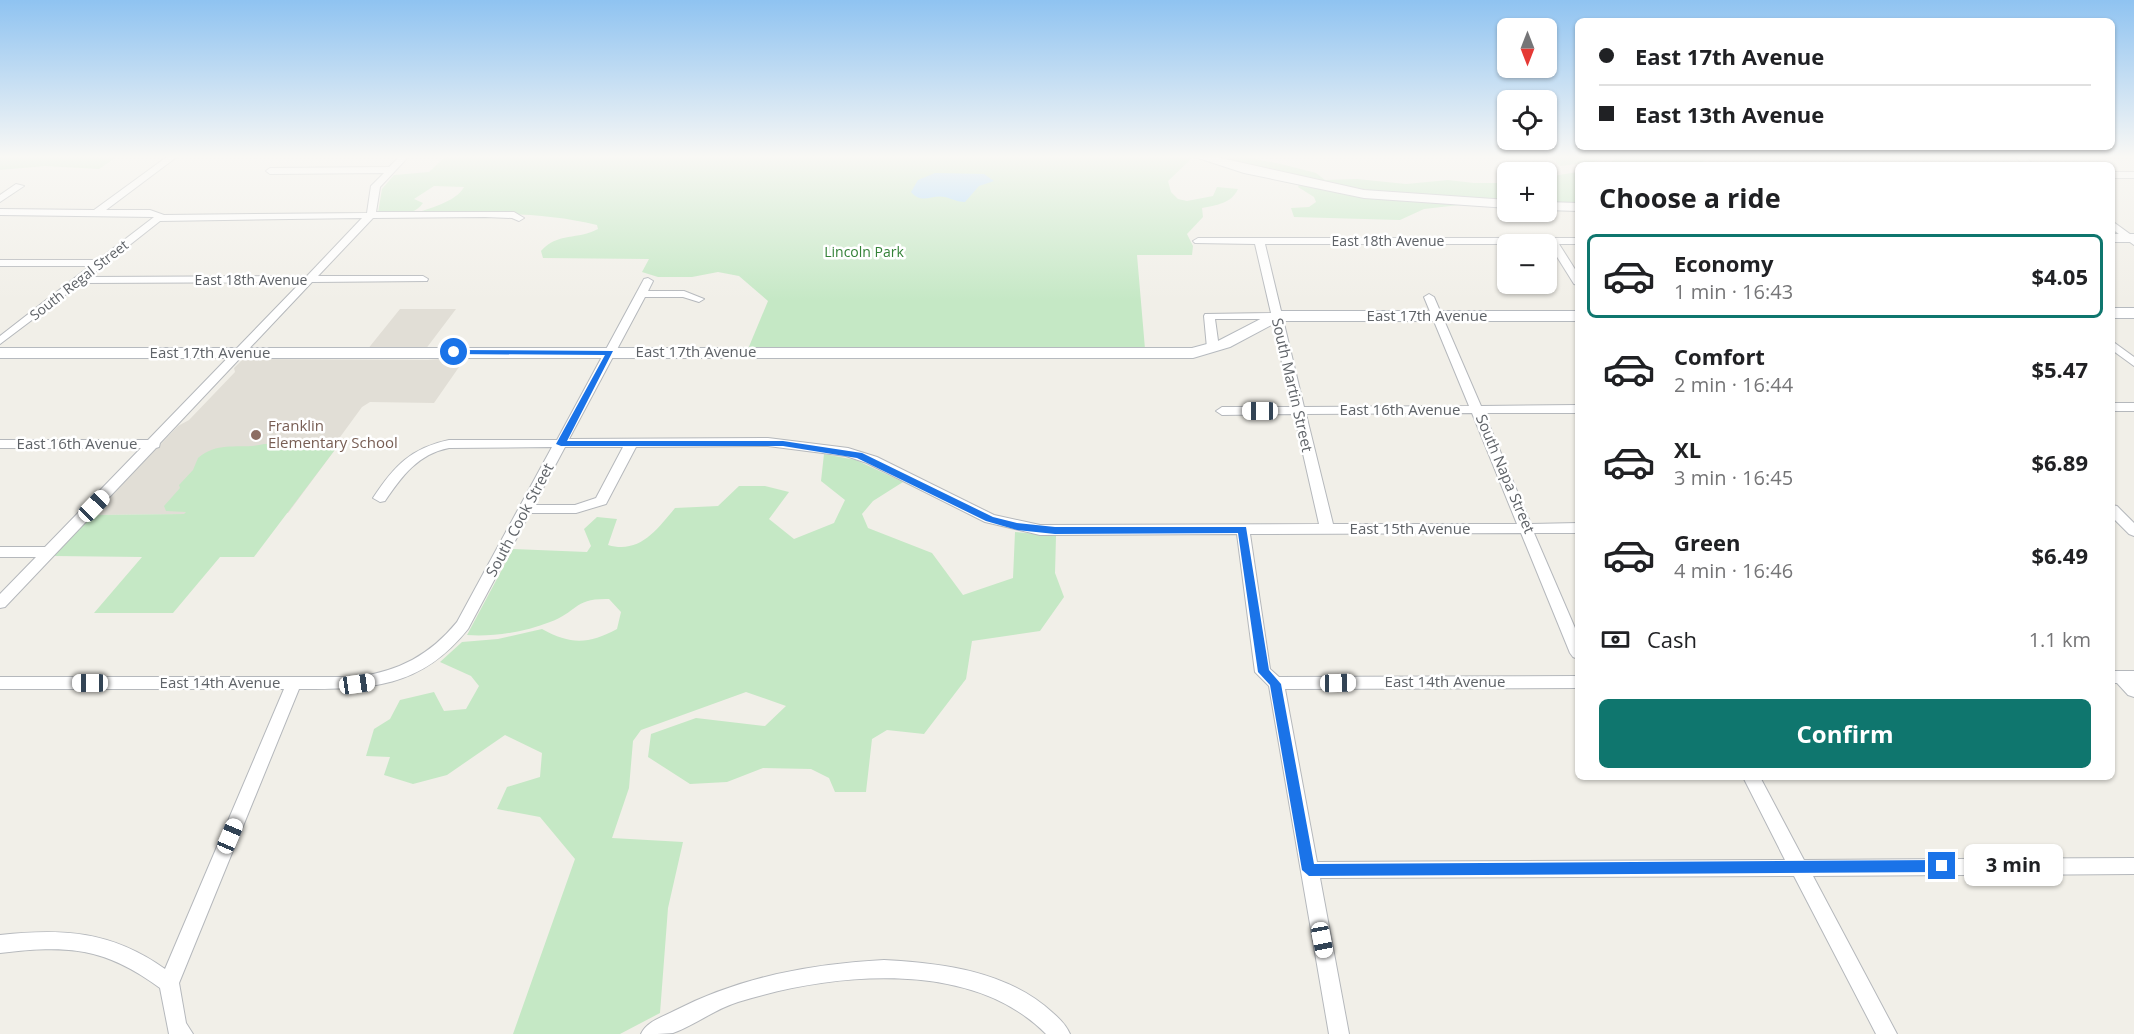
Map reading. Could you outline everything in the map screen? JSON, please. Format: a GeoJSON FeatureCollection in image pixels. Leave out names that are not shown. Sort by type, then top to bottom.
{"type":"FeatureCollection","features":[{"type":"Feature","properties":{"kind":"street"},"geometry":{"type":"LineString","coordinates":[[97,212],[108,204]]}},
{"type":"Feature","properties":{"kind":"street"},"geometry":{"type":"LineString","coordinates":[[0,603],[311,280],[371,215],[372,204]]}},
{"type":"Feature","properties":{"kind":"street"},"geometry":{"type":"LineString","coordinates":[[1557,206],[1575,207]]}},
{"type":"Feature","properties":{"kind":"street"},"geometry":{"type":"LineString","coordinates":[[0,212],[150,213],[159,215],[158,218],[344,218],[371,215],[505,215],[519,218]]}},
{"type":"Feature","properties":{"kind":"street","name":"South Regal Street"},"geometry":{"type":"LineString","coordinates":[[0,341],[158,218]]}},
{"type":"Feature","properties":{"kind":"street"},"geometry":{"type":"LineString","coordinates":[[2115,226],[2132,239]]}},
{"type":"Feature","properties":{"kind":"street"},"geometry":{"type":"LineString","coordinates":[[2115,238],[2132,239]]}},
{"type":"Feature","properties":{"kind":"street","name":"East 18th Avenue"},"geometry":{"type":"LineString","coordinates":[[1198,241],[1497,241]]}},
{"type":"Feature","properties":{"kind":"street","name":"South Martin Street"},"geometry":{"type":"LineString","coordinates":[[1258,241],[1327,529]]}},
{"type":"Feature","properties":{"kind":"street","name":"East 18th Avenue"},"geometry":{"type":"LineString","coordinates":[[1557,241],[1575,241]]}},
{"type":"Feature","properties":{"kind":"street"},"geometry":{"type":"LineString","coordinates":[[1557,249],[1575,277]]}},
{"type":"Feature","properties":{"kind":"street"},"geometry":{"type":"LineString","coordinates":[[0,263],[101,263]]}},
{"type":"Feature","properties":{"kind":"street","name":"East 18th Avenue"},"geometry":{"type":"LineString","coordinates":[[79,280],[423,279]]}},
{"type":"Feature","properties":{"kind":"street","name":"South Cook Street"},"geometry":{"type":"LineString","coordinates":[[434,656],[453,639],[463,625],[648,280]]}},
{"type":"Feature","properties":{"kind":"street"},"geometry":{"type":"LineString","coordinates":[[641,294],[684,294],[699,299]]}},
{"type":"Feature","properties":{"kind":"street","name":"South Napa Street"},"geometry":{"type":"LineString","coordinates":[[1429,297],[1528,528],[1575,646]]}},
{"type":"Feature","properties":{"kind":"street"},"geometry":{"type":"LineString","coordinates":[[2115,313],[2134,313]]}},
{"type":"Feature","properties":{"kind":"street","name":"East 17th Avenue"},"geometry":{"type":"LineString","coordinates":[[1213,348],[1209,316],[1575,316]]}},
{"type":"Feature","properties":{"kind":"street","name":"East 17th Avenue"},"geometry":{"type":"LineString","coordinates":[[0,353],[1184,353],[1213,348],[1276,316]]}},
{"type":"Feature","properties":{"kind":"street"},"geometry":{"type":"LineString","coordinates":[[2115,347],[2134,363]]}},
{"type":"Feature","properties":{"kind":"street"},"geometry":{"type":"LineString","coordinates":[[2115,407],[2134,407]]}},
{"type":"Feature","properties":{"kind":"street","name":"East 16th Avenue"},"geometry":{"type":"LineString","coordinates":[[1222,411],[1575,409]]}},
{"type":"Feature","properties":{"kind":"street"},"geometry":{"type":"LineString","coordinates":[[526,509],[576,509],[594,505],[606,496],[632,442]]}},
{"type":"Feature","properties":{"kind":"street","name":"East 15th Avenue"},"geometry":{"type":"LineString","coordinates":[[380,498],[401,467],[410,459],[431,448],[449,444],[768,442],[848,452],[872,460],[990,519],[1040,530],[1575,528]]}},
{"type":"Feature","properties":{"kind":"street","name":"East 16th Avenue"},"geometry":{"type":"LineString","coordinates":[[0,444],[155,444]]}},
{"type":"Feature","properties":{"kind":"street"},"geometry":{"type":"LineString","coordinates":[[2115,512],[2132,527]]}},
{"type":"Feature","properties":{"kind":"street"},"geometry":{"type":"LineString","coordinates":[[2115,524],[2132,527]]}},
{"type":"Feature","properties":{"kind":"street"},"geometry":{"type":"LineString","coordinates":[[1243,530],[1263,672],[1276,684],[1339,1034]]}},
{"type":"Feature","properties":{"kind":"street"},"geometry":{"type":"LineString","coordinates":[[0,552],[50,552]]}},
{"type":"Feature","properties":{"kind":"street","name":"East 14th Avenue"},"geometry":{"type":"LineString","coordinates":[[0,683],[357,684],[382,680],[409,671],[434,656]]}},
{"type":"Feature","properties":{"kind":"street"},"geometry":{"type":"LineString","coordinates":[[2122,677],[2134,691]]}},
{"type":"Feature","properties":{"kind":"street","name":"East 14th Avenue"},"geometry":{"type":"LineString","coordinates":[[1276,684],[1575,682]]}},
{"type":"Feature","properties":{"kind":"street"},"geometry":{"type":"LineString","coordinates":[[183,1034],[177,1028],[169,982],[294,683]]}},
{"type":"Feature","properties":{"kind":"street"},"geometry":{"type":"LineString","coordinates":[[1753,780],[1887,1034]]}},
{"type":"Feature","properties":{"kind":"street"},"geometry":{"type":"LineString","coordinates":[[1309,870],[2134,866]]}},
{"type":"Feature","properties":{"kind":"street"},"geometry":{"type":"LineString","coordinates":[[0,944],[31,940],[92,942],[126,955],[169,982]]}},
{"type":"Feature","properties":{"kind":"street"},"geometry":{"type":"LineString","coordinates":[[651,1034],[707,1005],[762,985],[814,974],[864,970],[920,972],[981,984],[1004,992],[1027,1004],[1060,1034]]}},
{"type":"Feature","properties":{"kind":"shaded area"},"geometry":{"type":"Polygon","coordinates":[[[400,309],[456,309],[425,350],[367,350],[400,309]]]}},
{"type":"Feature","properties":{"kind":"shaded area","name":"Franklin Elementary School"},"geometry":{"type":"Polygon","coordinates":[[[466,357],[434,403],[370,402],[362,407],[335,444],[337,447],[288,513],[93,515],[178,426],[189,420],[235,372],[234,368],[243,359],[428,360],[466,357]]]}},
{"type":"Feature","properties":{"kind":"green space","name":"Lincoln Park"},"geometry":{"type":"Polygon","coordinates":[[[379,204],[422,204],[409,213],[378,213],[379,204]]]}},
{"type":"Feature","properties":{"kind":"green space","name":"Lincoln Park"},"geometry":{"type":"Polygon","coordinates":[[[440,204],[1220,204],[1202,208],[1203,217],[1187,234],[1193,246],[1192,255],[1137,255],[1145,349],[748,349],[768,301],[739,276],[718,272],[692,277],[658,277],[642,272],[649,259],[543,258],[541,251],[554,241],[591,232],[598,229],[597,225],[528,215],[412,214],[440,204]]]}},
{"type":"Feature","properties":{"kind":"green space"},"geometry":{"type":"Polygon","coordinates":[[[1313,204],[1459,205],[1424,209],[1400,220],[1294,217],[1291,208],[1309,207],[1313,204]]]}},
{"type":"Feature","properties":{"kind":"green space"},"geometry":{"type":"Polygon","coordinates":[[[264,444],[335,444],[337,447],[254,557],[220,557],[173,613],[94,613],[142,557],[53,556],[93,515],[184,514],[186,512],[166,511],[164,506],[193,470],[198,458],[206,452],[222,447],[264,444]]]}},
{"type":"Feature","properties":{"kind":"green space"},"geometry":{"type":"Polygon","coordinates":[[[824,454],[856,460],[903,482],[873,501],[862,514],[868,528],[932,553],[963,595],[1013,578],[1015,532],[1056,536],[1055,573],[1064,597],[1040,631],[972,641],[966,679],[924,734],[887,730],[872,739],[866,792],[835,792],[829,778],[811,769],[763,768],[727,782],[690,784],[648,757],[651,734],[696,718],[765,726],[786,706],[746,692],[641,730],[633,741],[629,788],[612,838],[683,842],[668,908],[660,1013],[620,1034],[513,1034],[575,859],[540,817],[497,809],[507,787],[540,777],[542,753],[505,735],[447,775],[413,784],[384,775],[390,757],[366,756],[374,729],[390,719],[400,700],[434,692],[444,711],[466,709],[479,686],[471,676],[440,662],[462,642],[498,639],[542,629],[562,638],[580,641],[598,638],[617,629],[621,612],[609,599],[597,599],[582,603],[559,618],[530,629],[498,634],[467,635],[513,549],[587,552],[591,546],[584,529],[597,517],[617,519],[608,545],[629,546],[654,532],[675,508],[718,506],[739,486],[765,486],[789,492],[769,519],[794,539],[834,523],[845,500],[821,481],[824,454]]]}},
{"type":"Feature","properties":{"kind":"place","name":"Franklin Elementary School"},"geometry":{"type":"Point","coordinates":[256,435]}},
{"type":"Feature","properties":{"kind":"route"},"geometry":{"type":"LineString","coordinates":[[454,352],[610,352],[561,444],[783,443],[859,455],[990,519],[1017,526],[1040,530],[1243,530],[1263,672],[1276,684],[1309,870],[1942,866]]}}]}
